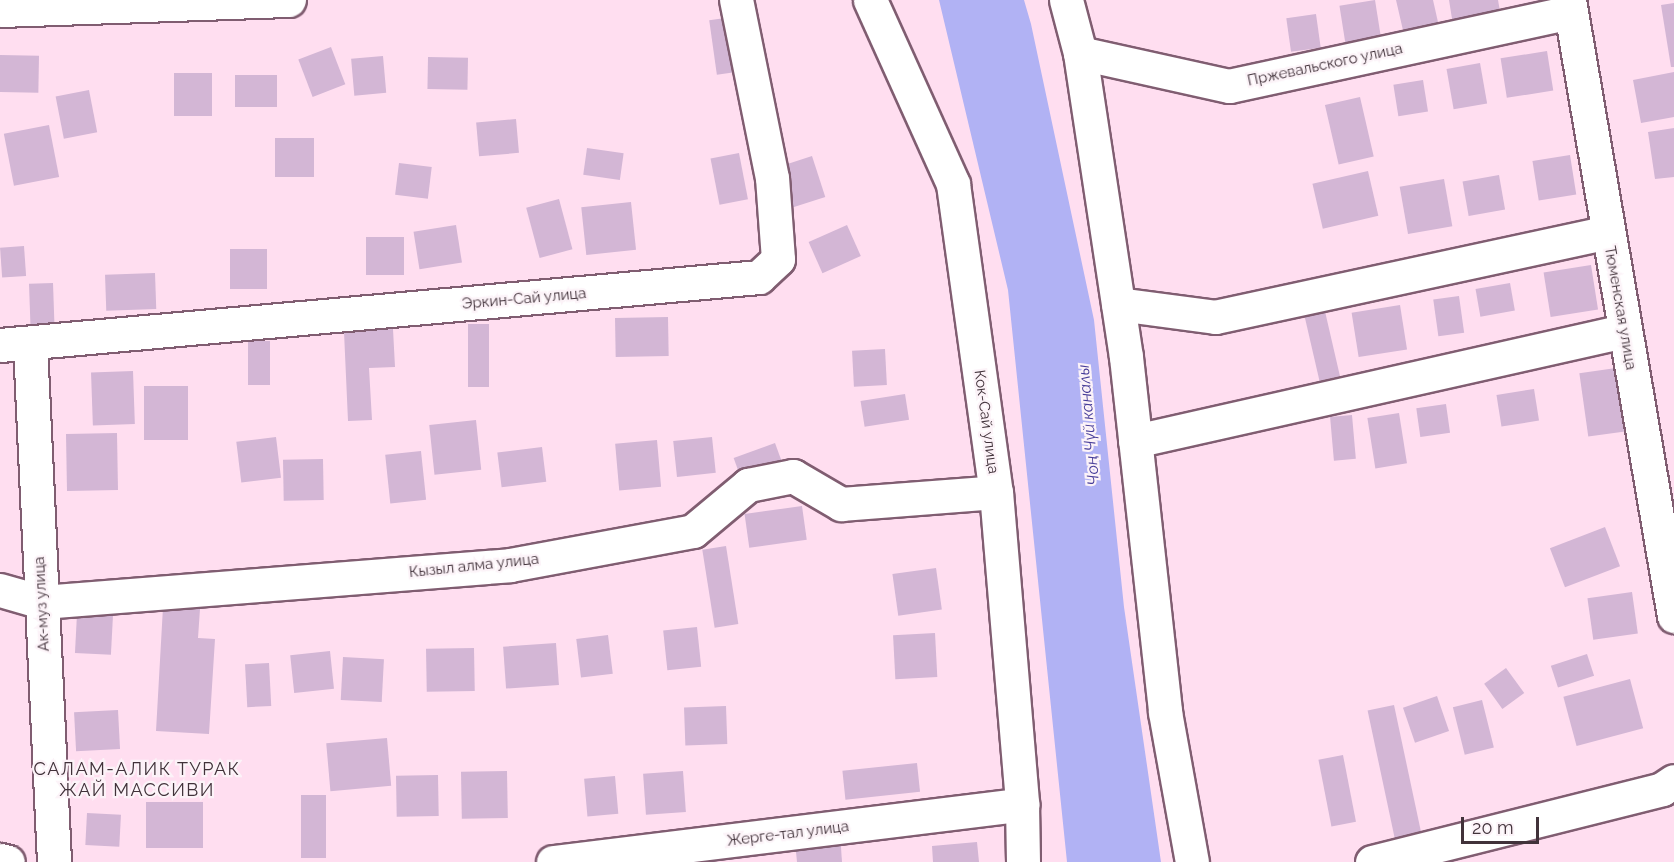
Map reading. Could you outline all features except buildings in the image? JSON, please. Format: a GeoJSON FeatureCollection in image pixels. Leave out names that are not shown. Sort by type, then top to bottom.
{"type":"FeatureCollection","features":[{"type":"Feature","properties":{"kind":"street"},"geometry":{"type":"LineString","coordinates":[[0,9],[289,0]]}},
{"type":"Feature","properties":{"kind":"street","name":"Эркин-Сай улица"},"geometry":{"type":"LineString","coordinates":[[15,345],[759,278],[778,259],[772,178],[736,0]]}},
{"type":"Feature","properties":{"kind":"street","name":"Кок-Сай улица"},"geometry":{"type":"LineString","coordinates":[[870,0],[953,184],[996,492],[1022,804],[1023,862]]}},
{"type":"Feature","properties":{"kind":"street"},"geometry":{"type":"LineString","coordinates":[[1066,0],[1080,53],[1118,304],[1165,712],[1192,862]]}},
{"type":"Feature","properties":{"kind":"street","name":"Пржевальского улица"},"geometry":{"type":"LineString","coordinates":[[1080,53],[1229,86],[1569,6]]}},
{"type":"Feature","properties":{"kind":"street","name":"Тюменская улица"},"geometry":{"type":"LineString","coordinates":[[1569,6],[1674,616]]}},
{"type":"Feature","properties":{"kind":"street"},"geometry":{"type":"LineString","coordinates":[[1118,304],[1215,317],[1607,232]]}},
{"type":"Feature","properties":{"kind":"street"},"geometry":{"type":"LineString","coordinates":[[1135,441],[1624,331]]}},
{"type":"Feature","properties":{"kind":"street","name":"Ак-муз улица"},"geometry":{"type":"LineString","coordinates":[[15,345],[42,602],[54,862]]}},
{"type":"Feature","properties":{"kind":"street","name":"Кызыл алма улица"},"geometry":{"type":"LineString","coordinates":[[0,590],[42,602],[510,565],[693,531],[748,485],[793,476],[841,504],[996,492]]}},
{"type":"Feature","properties":{"kind":"street"},"geometry":{"type":"LineString","coordinates":[[1372,862],[1662,789],[1674,781]]}},
{"type":"Feature","properties":{"kind":"street","name":"Жерге-тал улица"},"geometry":{"type":"LineString","coordinates":[[553,862],[1022,804]]}},
{"type":"Feature","properties":{"kind":"street"},"geometry":{"type":"LineString","coordinates":[[0,860],[8,862]]}},
{"type":"Feature","properties":{"kind":"water","name":"Чоң Чүй каналы"},"geometry":{"type":"Polygon","coordinates":[[[939,0],[1024,0],[1031,24],[1094,320],[1124,607],[1161,862],[1067,862],[1008,290],[939,0]]]}},
{"type":"Feature","properties":{"kind":"district","name":"САЛАМ-АЛИК ТУРАК ЖАЙ МАССИВИ"},"geometry":{"type":"Point","coordinates":[137,780]}}]}
